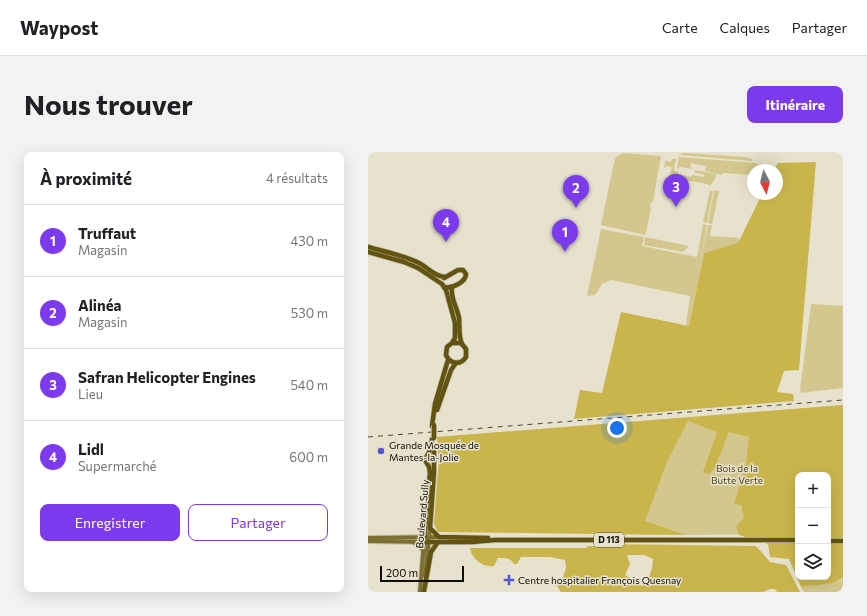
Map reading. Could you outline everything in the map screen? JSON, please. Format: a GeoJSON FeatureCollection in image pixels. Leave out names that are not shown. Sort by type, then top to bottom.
{"type":"FeatureCollection","features":[{"type":"Feature","properties":{"kind":"main road"},"geometry":{"type":"LineString","coordinates":[[368,247],[413,260],[437,276],[445,277],[462,269],[466,272],[465,279],[448,288],[418,268],[404,262],[368,252]]}},
{"type":"Feature","properties":{"kind":"main road"},"geometry":{"type":"LineString","coordinates":[[433,426],[435,404],[448,360],[446,350],[455,338],[455,323],[443,285],[443,279],[445,277]]}},
{"type":"Feature","properties":{"kind":"main road"},"geometry":{"type":"LineString","coordinates":[[448,360],[456,363],[463,361],[466,355],[466,349],[460,338],[458,313],[451,294],[452,287]]}},
{"type":"Feature","properties":{"kind":"main road"},"geometry":{"type":"LineString","coordinates":[[452,343],[456,342],[462,344]]}},
{"type":"Feature","properties":{"kind":"main road"},"geometry":{"type":"LineString","coordinates":[[433,426],[436,411],[451,370],[456,363]]}},
{"type":"Feature","properties":{"kind":"main road","name":"Boulevard Sully"},"geometry":{"type":"LineString","coordinates":[[430,528],[434,459],[433,426]]}},
{"type":"Feature","properties":{"kind":"main road"},"geometry":{"type":"LineString","coordinates":[[427,456],[430,455],[434,459],[432,464],[428,464],[425,460],[427,456],[432,447],[433,438]]}},
{"type":"Feature","properties":{"kind":"main road","name":"Boulevard Sully"},"geometry":{"type":"LineString","coordinates":[[427,539],[425,529],[430,475],[428,464]]}},
{"type":"Feature","properties":{"kind":"main road"},"geometry":{"type":"LineString","coordinates":[[422,592],[430,552],[439,539],[430,528]]}},
{"type":"Feature","properties":{"kind":"main road","name":"D 113"},"geometry":{"type":"LineString","coordinates":[[427,539],[483,541],[795,541]]}},
{"type":"Feature","properties":{"kind":"main road"},"geometry":{"type":"LineString","coordinates":[[831,541],[843,541]]}},
{"type":"Feature","properties":{"kind":"street","name":"Boulevard Sully"},"geometry":{"type":"LineString","coordinates":[[422,592],[424,551],[430,528]]}},
{"type":"Feature","properties":{"kind":"street"},"geometry":{"type":"LineString","coordinates":[[415,537],[425,529]]}},
{"type":"Feature","properties":{"kind":"street","name":"D 113"},"geometry":{"type":"LineString","coordinates":[[368,538],[415,537],[427,539]]}},
{"type":"Feature","properties":{"kind":"street","name":"Boulevard Sully"},"geometry":{"type":"LineString","coordinates":[[422,592],[427,539]]}},
{"type":"Feature","properties":{"kind":"street","name":"D 113"},"geometry":{"type":"LineString","coordinates":[[368,541],[410,542],[427,539]]}},
{"type":"Feature","properties":{"kind":"street"},"geometry":{"type":"LineString","coordinates":[[410,542],[416,544],[424,551]]}},
{"type":"Feature","properties":{"kind":"green space"},"geometry":{"type":"Polygon","coordinates":[[[623,153],[661,156],[653,202],[651,202],[651,209],[645,235],[601,225],[614,162],[616,157],[623,153]]]}},
{"type":"Feature","properties":{"kind":"green space"},"geometry":{"type":"Polygon","coordinates":[[[683,153],[746,157],[752,159],[752,161],[679,155],[683,153]]]}},
{"type":"Feature","properties":{"kind":"green space"},"geometry":{"type":"Polygon","coordinates":[[[679,157],[757,164],[747,164],[747,175],[722,173],[722,175],[699,170],[705,171],[706,166],[691,163],[690,167],[694,169],[679,167],[678,170],[677,167],[679,157]]]}},
{"type":"Feature","properties":{"kind":"green space"},"geometry":{"type":"Polygon","coordinates":[[[666,158],[666,161],[671,162],[672,159],[676,159],[674,169],[678,172],[678,174],[675,172],[677,174],[691,177],[692,175],[704,177],[704,174],[695,173],[694,170],[716,174],[715,179],[710,186],[707,184],[669,177],[672,167],[666,166],[664,168],[666,158]]]}},
{"type":"Feature","properties":{"kind":"green space"},"geometry":{"type":"Polygon","coordinates":[[[710,190],[713,191],[707,223],[703,222],[710,190]]]}},
{"type":"Feature","properties":{"kind":"green space"},"geometry":{"type":"Polygon","coordinates":[[[715,190],[719,191],[712,224],[708,223],[715,190]]]}},
{"type":"Feature","properties":{"kind":"green space"},"geometry":{"type":"Polygon","coordinates":[[[703,224],[707,225],[700,262],[708,225],[712,225],[710,236],[739,238],[738,244],[704,253],[689,326],[686,325],[690,296],[611,280],[602,284],[595,295],[587,296],[601,229],[644,237],[642,246],[697,257],[703,224]]]}},
{"type":"Feature","properties":{"kind":"green space"},"geometry":{"type":"Polygon","coordinates":[[[645,237],[689,246],[683,252],[644,245],[645,237]]]}},
{"type":"Feature","properties":{"kind":"green space"},"geometry":{"type":"Polygon","coordinates":[[[811,304],[843,306],[843,388],[801,393],[800,390],[811,304]]]}},
{"type":"Feature","properties":{"kind":"green space","name":"Bois de la Butte Verte"},"geometry":{"type":"Polygon","coordinates":[[[843,405],[829,472],[795,472],[795,534],[685,535],[438,532],[434,524],[439,459],[437,437],[843,405]]]}},
{"type":"Feature","properties":{"kind":"green space"},"geometry":{"type":"Polygon","coordinates":[[[843,578],[843,592],[804,592],[801,587],[841,580],[843,578]]]}},
{"type":"Feature","properties":{"kind":"shaded area"},"geometry":{"type":"Polygon","coordinates":[[[816,162],[799,370],[784,371],[777,392],[793,394],[794,401],[574,419],[580,390],[602,393],[621,312],[689,326],[704,253],[738,243],[759,200],[783,200],[783,164],[778,163],[816,162]]]}},
{"type":"Feature","properties":{"kind":"shaded area","name":"Bois de la Butte Verte"},"geometry":{"type":"Polygon","coordinates":[[[843,405],[843,578],[831,583],[801,587],[798,580],[831,580],[831,472],[795,472],[795,573],[789,559],[770,557],[768,544],[739,535],[736,526],[744,518],[741,505],[734,504],[746,464],[749,437],[729,432],[715,468],[708,474],[703,472],[717,432],[688,421],[667,462],[645,521],[685,535],[438,532],[434,524],[439,459],[437,437],[843,405]]]}},
{"type":"Feature","properties":{"kind":"shaded area"},"geometry":{"type":"Polygon","coordinates":[[[605,544],[755,546],[770,562],[786,565],[800,592],[777,592],[775,589],[770,589],[763,592],[561,592],[557,586],[562,580],[566,568],[565,560],[550,557],[521,557],[517,564],[514,564],[509,559],[498,558],[494,566],[490,566],[478,562],[470,548],[586,548],[588,546],[605,544]],[[627,555],[630,564],[625,575],[642,586],[647,584],[653,559],[644,555],[627,555]]]}},
{"type":"Feature","properties":{"kind":"railway"},"geometry":{"type":"LineString","coordinates":[[368,437],[843,400]]}},
{"type":"Feature","properties":{"kind":"place","name":"Safran Helicopter Engines"},"geometry":{"type":"Point","coordinates":[676,207]}},
{"type":"Feature","properties":{"kind":"place","name":"Alinéa"},"geometry":{"type":"Point","coordinates":[576,208]}},
{"type":"Feature","properties":{"kind":"place","name":"Lidl"},"geometry":{"type":"Point","coordinates":[446,242]}},
{"type":"Feature","properties":{"kind":"place","name":"Truffaut"},"geometry":{"type":"Point","coordinates":[565,252]}},
{"type":"Feature","properties":{"kind":"place","name":"Grande Mosquée de Mantes-la-Jolie"},"geometry":{"type":"Point","coordinates":[381,451]}},
{"type":"Feature","properties":{"kind":"place","name":"Centre hospitalier François Quesnay"},"geometry":{"type":"Point","coordinates":[509,580]}}]}
